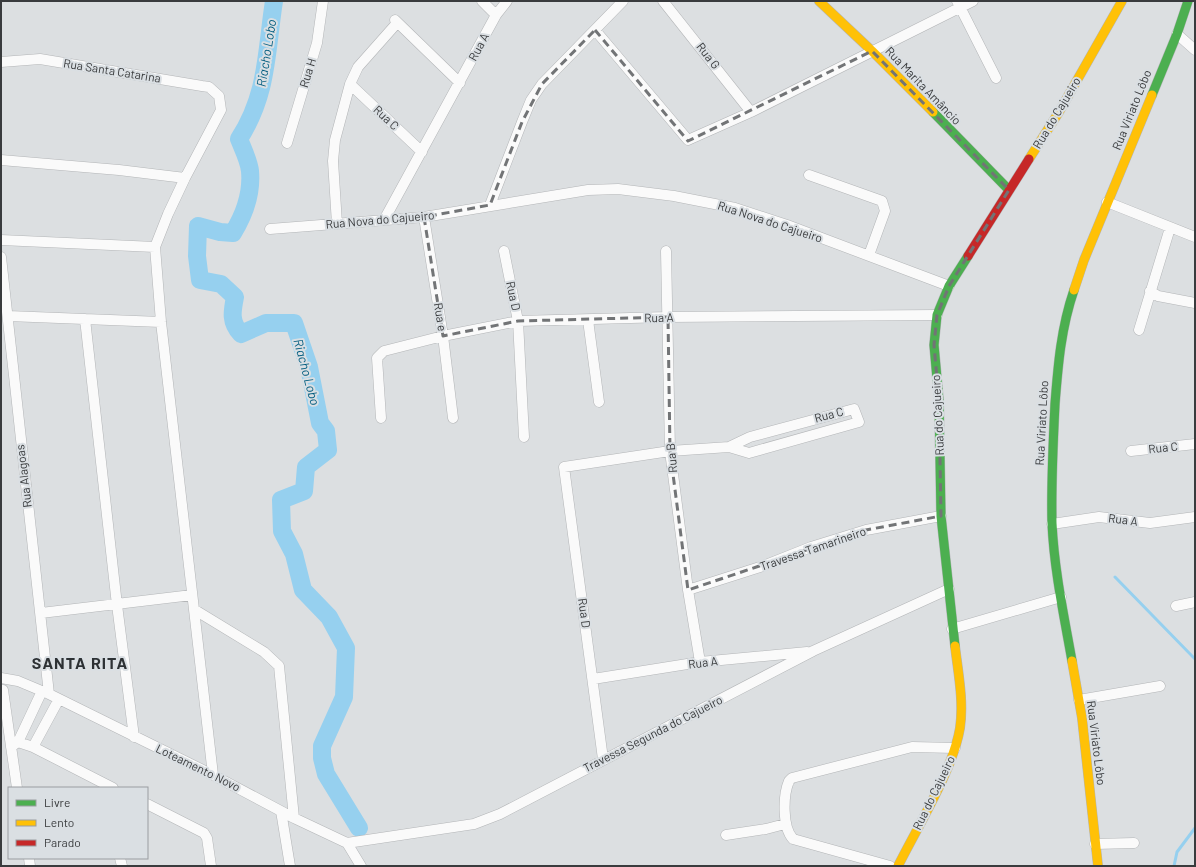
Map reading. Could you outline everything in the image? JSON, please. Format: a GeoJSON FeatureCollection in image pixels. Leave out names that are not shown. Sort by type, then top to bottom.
{"type":"FeatureCollection","features":[{"type":"Feature","properties":{"kind":"street","name":"Rua H"},"geometry":{"type":"LineString","coordinates":[[287,143],[318,43],[323,1]]}},
{"type":"Feature","properties":{"kind":"street"},"geometry":{"type":"LineString","coordinates":[[482,1],[496,15]]}},
{"type":"Feature","properties":{"kind":"street","name":"Rua A"},"geometry":{"type":"LineString","coordinates":[[384,220],[496,15],[507,1]]}},
{"type":"Feature","properties":{"kind":"street"},"geometry":{"type":"LineString","coordinates":[[490,205],[531,100],[542,84],[624,1]]}},
{"type":"Feature","properties":{"kind":"street","name":"Rua G"},"geometry":{"type":"LineString","coordinates":[[663,1],[751,112]]}},
{"type":"Feature","properties":{"kind":"street","name":"Rua Marita Amâncio"},"geometry":{"type":"LineString","coordinates":[[819,1],[872,51],[1009,190]]}},
{"type":"Feature","properties":{"kind":"street"},"geometry":{"type":"LineString","coordinates":[[595,30],[688,140],[751,112],[872,51],[959,4],[973,1]]}},
{"type":"Feature","properties":{"kind":"street","name":"Rua do Cajueiro"},"geometry":{"type":"LineString","coordinates":[[898,866],[946,771],[955,748],[960,727],[961,702],[941,516],[939,401],[934,344],[937,315],[949,286],[1059,112],[1122,1]]}},
{"type":"Feature","properties":{"kind":"street","name":"Rua Viriato Lôbo"},"geometry":{"type":"LineString","coordinates":[[1098,866],[1078,700],[1061,597],[1052,524],[1052,456],[1061,339],[1075,287],[1107,202],[1177,34],[1188,1]]}},
{"type":"Feature","properties":{"kind":"street"},"geometry":{"type":"LineString","coordinates":[[959,4],[996,78]]}},
{"type":"Feature","properties":{"kind":"street"},"geometry":{"type":"LineString","coordinates":[[337,224],[333,160],[334,140],[350,84],[358,67],[396,22],[460,83]]}},
{"type":"Feature","properties":{"kind":"street"},"geometry":{"type":"LineString","coordinates":[[1177,34],[1195,50]]}},
{"type":"Feature","properties":{"kind":"street","name":"Rua Santa Catarina"},"geometry":{"type":"LineString","coordinates":[[1,62],[40,59],[209,87],[219,96],[221,110],[185,178]]}},
{"type":"Feature","properties":{"kind":"street","name":"Rua C"},"geometry":{"type":"LineString","coordinates":[[350,84],[422,152]]}},
{"type":"Feature","properties":{"kind":"street"},"geometry":{"type":"LineString","coordinates":[[1,160],[119,170],[185,178],[168,214],[155,247],[161,322],[213,775]]}},
{"type":"Feature","properties":{"kind":"street"},"geometry":{"type":"LineString","coordinates":[[809,175],[882,201],[885,211],[869,255]]}},
{"type":"Feature","properties":{"kind":"street","name":"Rua Nova do Cajueiro"},"geometry":{"type":"LineString","coordinates":[[270,229],[424,217],[588,190],[618,190],[674,196],[735,208],[869,255],[949,286]]}},
{"type":"Feature","properties":{"kind":"street"},"geometry":{"type":"LineString","coordinates":[[1107,202],[1170,228],[1195,236]]}},
{"type":"Feature","properties":{"kind":"street","name":"Rua e"},"geometry":{"type":"LineString","coordinates":[[424,217],[443,336],[453,418]]}},
{"type":"Feature","properties":{"kind":"street"},"geometry":{"type":"LineString","coordinates":[[1139,330],[1170,228]]}},
{"type":"Feature","properties":{"kind":"street"},"geometry":{"type":"LineString","coordinates":[[1,240],[155,247]]}},
{"type":"Feature","properties":{"kind":"street","name":"Rua D"},"geometry":{"type":"LineString","coordinates":[[504,251],[518,321],[524,437]]}},
{"type":"Feature","properties":{"kind":"street","name":"Rua B"},"geometry":{"type":"LineString","coordinates":[[666,251],[670,451],[688,590],[700,662]]}},
{"type":"Feature","properties":{"kind":"street","name":"Rua Alagoas"},"geometry":{"type":"LineString","coordinates":[[1,257],[22,456],[41,612],[45,692]]}},
{"type":"Feature","properties":{"kind":"street"},"geometry":{"type":"LineString","coordinates":[[1150,291],[1158,296],[1195,303]]}},
{"type":"Feature","properties":{"kind":"street","name":"Rua A"},"geometry":{"type":"LineString","coordinates":[[381,418],[377,358],[384,351],[443,336],[518,321],[668,317],[937,315]]}},
{"type":"Feature","properties":{"kind":"street"},"geometry":{"type":"LineString","coordinates":[[8,316],[161,322]]}},
{"type":"Feature","properties":{"kind":"street"},"geometry":{"type":"LineString","coordinates":[[85,319],[117,605],[134,737]]}},
{"type":"Feature","properties":{"kind":"street"},"geometry":{"type":"LineString","coordinates":[[588,320],[599,402]]}},
{"type":"Feature","properties":{"kind":"street","name":"Rua C"},"geometry":{"type":"LineString","coordinates":[[564,467],[670,451],[729,447],[749,453],[859,422],[854,409],[746,439],[729,447]]}},
{"type":"Feature","properties":{"kind":"street"},"geometry":{"type":"LineString","coordinates":[[785,428],[788,443]]}},
{"type":"Feature","properties":{"kind":"street","name":"Rua C"},"geometry":{"type":"LineString","coordinates":[[1131,451],[1195,444]]}},
{"type":"Feature","properties":{"kind":"street","name":"Rua D"},"geometry":{"type":"LineString","coordinates":[[564,467],[603,759]]}},
{"type":"Feature","properties":{"kind":"street","name":"Travessa Tamarineiro"},"geometry":{"type":"LineString","coordinates":[[688,590],[763,566],[811,547],[851,534],[941,516]]}},
{"type":"Feature","properties":{"kind":"street","name":"Rua A"},"geometry":{"type":"LineString","coordinates":[[1052,524],[1098,517],[1150,523],[1195,517]]}},
{"type":"Feature","properties":{"kind":"street","name":"Travessa Segunda do Cajueiro"},"geometry":{"type":"LineString","coordinates":[[347,843],[480,822],[500,814],[603,759],[813,651],[948,589]]}},
{"type":"Feature","properties":{"kind":"street"},"geometry":{"type":"LineString","coordinates":[[41,612],[117,605],[192,595]]}},
{"type":"Feature","properties":{"kind":"street"},"geometry":{"type":"LineString","coordinates":[[952,629],[1061,597]]}},
{"type":"Feature","properties":{"kind":"street"},"geometry":{"type":"LineString","coordinates":[[1176,606],[1195,602]]}},
{"type":"Feature","properties":{"kind":"street"},"geometry":{"type":"LineString","coordinates":[[195,610],[264,652],[279,666],[294,818]]}},
{"type":"Feature","properties":{"kind":"street","name":"Rua A"},"geometry":{"type":"LineString","coordinates":[[593,679],[700,662],[813,651]]}},
{"type":"Feature","properties":{"kind":"street","name":"Loteamento Novo"},"geometry":{"type":"LineString","coordinates":[[1,678],[18,681],[45,692],[213,775],[294,818],[347,843]]}},
{"type":"Feature","properties":{"kind":"street"},"geometry":{"type":"LineString","coordinates":[[1078,700],[1160,686]]}},
{"type":"Feature","properties":{"kind":"street"},"geometry":{"type":"LineString","coordinates":[[3,690],[14,745],[18,787]]}},
{"type":"Feature","properties":{"kind":"street"},"geometry":{"type":"LineString","coordinates":[[14,745],[45,692]]}},
{"type":"Feature","properties":{"kind":"street"},"geometry":{"type":"LineString","coordinates":[[33,747],[59,699]]}},
{"type":"Feature","properties":{"kind":"street"},"geometry":{"type":"LineString","coordinates":[[14,745],[33,747],[110,787]]}},
{"type":"Feature","properties":{"kind":"street"},"geometry":{"type":"LineString","coordinates":[[890,866],[793,839],[785,824],[788,784],[792,778],[912,747],[955,748]]}},
{"type":"Feature","properties":{"kind":"street"},"geometry":{"type":"LineString","coordinates":[[148,805],[204,833],[207,838],[211,866]]}},
{"type":"Feature","properties":{"kind":"street"},"geometry":{"type":"LineString","coordinates":[[281,811],[290,866]]}},
{"type":"Feature","properties":{"kind":"street"},"geometry":{"type":"LineString","coordinates":[[726,835],[766,830],[785,824]]}},
{"type":"Feature","properties":{"kind":"street"},"geometry":{"type":"LineString","coordinates":[[347,843],[361,866]]}},
{"type":"Feature","properties":{"kind":"street"},"geometry":{"type":"LineString","coordinates":[[1095,844],[1134,843]]}},
{"type":"Feature","properties":{"kind":"highlighted area"},"geometry":{"type":"Polygon","coordinates":[[[595,30],[688,141],[872,51],[1009,190],[949,286],[937,315],[934,345],[939,401],[941,516],[866,530],[688,590],[670,451],[668,317],[518,321],[443,336],[424,217],[490,205],[522,122],[542,84],[595,30]]]}},
{"type":"Feature","properties":{"kind":"waterway","name":"Riacho Lobo"},"geometry":{"type":"LineString","coordinates":[[274,1],[261,89],[249,122],[239,139],[250,171],[250,187],[246,204],[241,219],[233,233],[220,232],[198,226],[197,256],[200,280],[221,284],[235,297],[233,321],[237,330],[241,334],[266,323],[294,323],[309,367],[320,423],[326,431],[328,450],[306,467],[304,491],[281,500],[282,531],[294,554],[303,590],[329,617],[346,648],[344,697],[322,746],[322,758],[326,774],[359,828]]}},
{"type":"Feature","properties":{"kind":"waterway"},"geometry":{"type":"LineString","coordinates":[[1115,577],[1195,659]]}},
{"type":"Feature","properties":{"kind":"waterway"},"geometry":{"type":"LineString","coordinates":[[1174,866],[1177,852],[1195,828]]}},
{"type":"Feature","properties":{"kind":"traffic: fast"},"geometry":{"type":"LineString","coordinates":[[1152,95],[1177,34],[1188,1]]}},
{"type":"Feature","properties":{"kind":"traffic: fast"},"geometry":{"type":"LineString","coordinates":[[933,112],[1009,190]]}},
{"type":"Feature","properties":{"kind":"traffic: fast"},"geometry":{"type":"LineString","coordinates":[[955,646],[941,516],[939,401],[934,345],[937,315],[949,286],[968,256]]}},
{"type":"Feature","properties":{"kind":"traffic: fast"},"geometry":{"type":"LineString","coordinates":[[1072,661],[1055,558],[1052,523],[1052,493],[1055,404],[1059,361],[1063,332],[1074,290]]}},
{"type":"Feature","properties":{"kind":"traffic: slow"},"geometry":{"type":"LineString","coordinates":[[819,1],[933,112]]}},
{"type":"Feature","properties":{"kind":"traffic: slow"},"geometry":{"type":"LineString","coordinates":[[1029,159],[1059,112],[1122,1]]}},
{"type":"Feature","properties":{"kind":"traffic: slow"},"geometry":{"type":"LineString","coordinates":[[1074,290],[1084,260],[1152,95]]}},
{"type":"Feature","properties":{"kind":"traffic: slow"},"geometry":{"type":"LineString","coordinates":[[898,866],[943,780],[956,744],[960,728],[961,707],[955,646]]}},
{"type":"Feature","properties":{"kind":"traffic: slow"},"geometry":{"type":"LineString","coordinates":[[1072,661],[1082,718],[1098,866]]}},
{"type":"Feature","properties":{"kind":"traffic: jam"},"geometry":{"type":"LineString","coordinates":[[968,256],[1029,159]]}},
{"type":"Feature","properties":{"kind":"district","name":"SANTA RITA"},"geometry":{"type":"Point","coordinates":[80,663]}}]}
